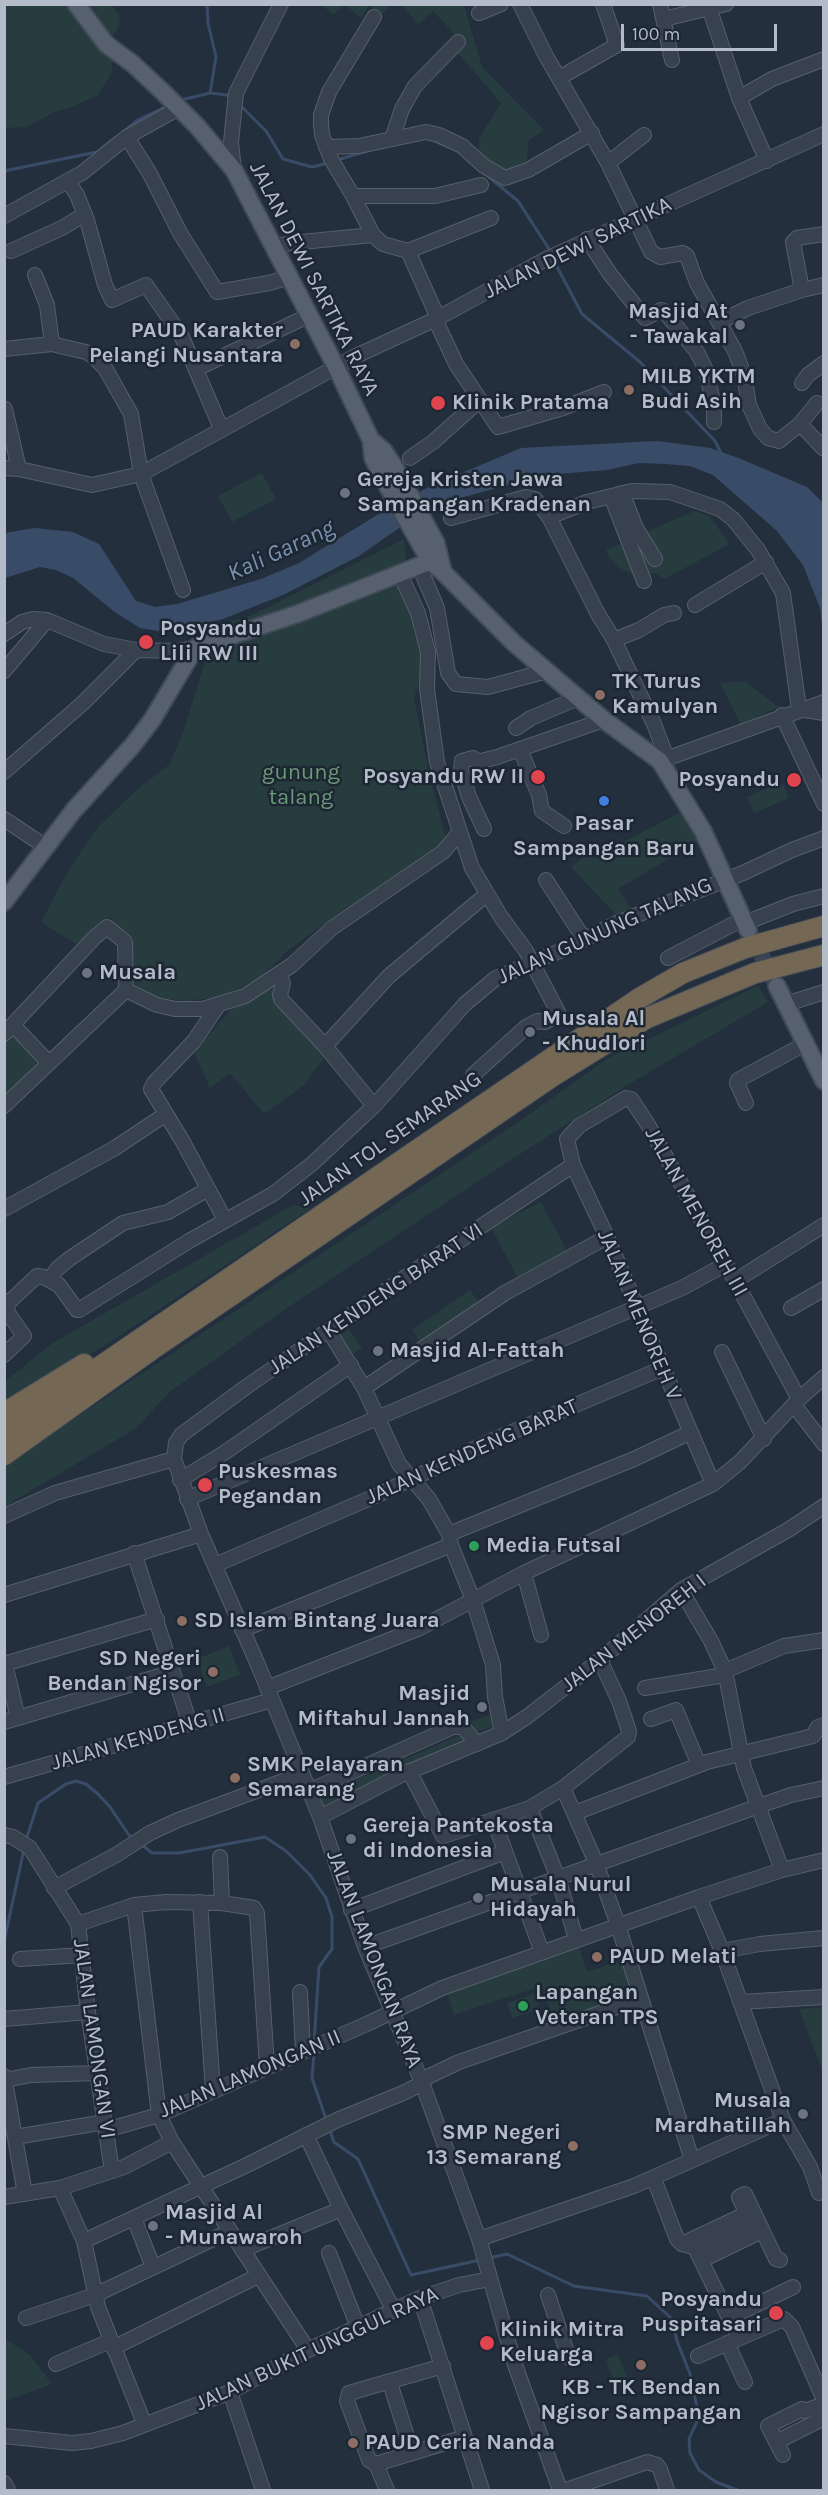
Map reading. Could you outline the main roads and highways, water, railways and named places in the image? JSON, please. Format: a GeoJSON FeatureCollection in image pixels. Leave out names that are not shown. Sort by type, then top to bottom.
{"type":"FeatureCollection","features":[{"type":"Feature","properties":{"kind":"highway","name":"JALAN TOL SEMARANG"},"geometry":{"type":"LineString","coordinates":[[4,1432],[221,1285],[472,1110],[638,999],[683,973],[745,948],[824,926]]}},
{"type":"Feature","properties":{"kind":"highway","name":"JALAN TOL SEMARANG"},"geometry":{"type":"LineString","coordinates":[[4,1455],[154,1348],[553,1076],[647,1018],[755,973],[824,955]]}},
{"type":"Feature","properties":{"kind":"highway"},"geometry":{"type":"LineString","coordinates":[[4,1413],[221,1285]]}},
{"type":"Feature","properties":{"kind":"main road","name":"JALAN DEWI SARTIKA RAYA"},"geometry":{"type":"LineString","coordinates":[[76,4],[106,44],[134,64],[164,93],[234,170],[336,367],[371,440],[373,458],[390,474],[432,558],[514,643],[604,720],[663,759],[703,831],[745,924]]}},
{"type":"Feature","properties":{"kind":"main road"},"geometry":{"type":"LineString","coordinates":[[4,902],[74,810],[118,763],[152,720],[195,648],[297,614],[400,574],[432,558]]}},
{"type":"Feature","properties":{"kind":"main road"},"geometry":{"type":"LineString","coordinates":[[777,986],[824,1081]]}},
{"type":"Feature","properties":{"kind":"water"},"geometry":{"type":"Polygon","coordinates":[[[657,441],[710,448],[741,459],[807,487],[823,503],[823,632],[820,608],[803,565],[777,531],[713,475],[690,466],[665,464],[639,463],[607,470],[544,475],[453,500],[422,512],[359,556],[283,595],[223,619],[164,632],[140,628],[116,613],[73,578],[56,570],[40,567],[5,578],[5,533],[35,528],[73,532],[99,544],[136,601],[155,607],[177,604],[261,579],[299,563],[382,512],[429,487],[521,448],[657,441]]]}},
{"type":"Feature","properties":{"kind":"waterway"},"geometry":{"type":"LineString","coordinates":[[207,4],[208,23],[216,57],[210,93]]}},
{"type":"Feature","properties":{"kind":"waterway"},"geometry":{"type":"LineString","coordinates":[[181,100],[210,93],[227,95],[232,99]]}},
{"type":"Feature","properties":{"kind":"waterway"},"geometry":{"type":"LineString","coordinates":[[123,132],[138,120],[169,105]]}},
{"type":"Feature","properties":{"kind":"waterway"},"geometry":{"type":"LineString","coordinates":[[240,105],[266,131],[283,159],[312,167],[328,163]]}},
{"type":"Feature","properties":{"kind":"waterway"},"geometry":{"type":"LineString","coordinates":[[4,171],[97,152],[116,137]]}},
{"type":"Feature","properties":{"kind":"waterway"},"geometry":{"type":"LineString","coordinates":[[432,140],[448,147]]}},
{"type":"Feature","properties":{"kind":"waterway"},"geometry":{"type":"LineString","coordinates":[[337,160],[374,149]]}},
{"type":"Feature","properties":{"kind":"waterway"},"geometry":{"type":"LineString","coordinates":[[484,173],[518,201],[551,252]]}},
{"type":"Feature","properties":{"kind":"waterway"},"geometry":{"type":"LineString","coordinates":[[554,261],[582,314],[640,362],[715,441],[721,453]]}},
{"type":"Feature","properties":{"kind":"waterway"},"geometry":{"type":"LineString","coordinates":[[26,1840],[38,1803],[66,1784],[76,1781],[86,1784],[98,1794],[129,1835],[135,1839]]}},
{"type":"Feature","properties":{"kind":"waterway"},"geometry":{"type":"LineString","coordinates":[[140,1843],[152,1853],[179,1853],[265,1837],[286,1851],[310,1875],[326,1898],[332,1917],[332,1949],[319,1967],[314,2043]]}},
{"type":"Feature","properties":{"kind":"waterway"},"geometry":{"type":"LineString","coordinates":[[4,1942],[24,1849]]}},
{"type":"Feature","properties":{"kind":"waterway"},"geometry":{"type":"LineString","coordinates":[[314,2053],[312,2078],[327,2122]]}},
{"type":"Feature","properties":{"kind":"waterway"},"geometry":{"type":"LineString","coordinates":[[329,2128],[334,2142],[358,2159],[411,2275],[480,2260]]}},
{"type":"Feature","properties":{"kind":"waterway"},"geometry":{"type":"LineString","coordinates":[[489,2258],[507,2254],[574,2286],[647,2296],[671,2318],[690,2374],[699,2417],[689,2439],[690,2453],[699,2470],[716,2482],[737,2490]]}},
{"type":"Feature","properties":{"kind":"tunnel"},"geometry":{"type":"LineString","coordinates":[[750,933],[774,980]]}},
{"type":"Feature","properties":{"kind":"place","name":"Masjid At - Tawakal"},"geometry":{"type":"Point","coordinates":[740,325]}},
{"type":"Feature","properties":{"kind":"place","name":"PAUD Karakter Pelangi Nusantara"},"geometry":{"type":"Point","coordinates":[295,344]}},
{"type":"Feature","properties":{"kind":"place","name":"MILB YKTM Budi Asih"},"geometry":{"type":"Point","coordinates":[629,390]}},
{"type":"Feature","properties":{"kind":"place","name":"Klinik Pratama"},"geometry":{"type":"Point","coordinates":[438,403]}},
{"type":"Feature","properties":{"kind":"place","name":"Gereja Kristen Jawa Sampangan Kradenan"},"geometry":{"type":"Point","coordinates":[345,493]}},
{"type":"Feature","properties":{"kind":"place","name":"Posyandu Lili RW III"},"geometry":{"type":"Point","coordinates":[146,642]}},
{"type":"Feature","properties":{"kind":"place","name":"TK Turus Kamulyan"},"geometry":{"type":"Point","coordinates":[600,695]}},
{"type":"Feature","properties":{"kind":"place","name":"Posyandu RW II"},"geometry":{"type":"Point","coordinates":[538,777]}},
{"type":"Feature","properties":{"kind":"place","name":"Posyandu"},"geometry":{"type":"Point","coordinates":[794,780]}},
{"type":"Feature","properties":{"kind":"place","name":"Pasar Sampangan Baru"},"geometry":{"type":"Point","coordinates":[604,801]}},
{"type":"Feature","properties":{"kind":"place","name":"Musala"},"geometry":{"type":"Point","coordinates":[87,973]}},
{"type":"Feature","properties":{"kind":"place","name":"Musala Al - Khudlori"},"geometry":{"type":"Point","coordinates":[530,1032]}},
{"type":"Feature","properties":{"kind":"place","name":"Masjid Al-Fattah"},"geometry":{"type":"Point","coordinates":[378,1351]}},
{"type":"Feature","properties":{"kind":"place","name":"Puskesmas Pegandan"},"geometry":{"type":"Point","coordinates":[205,1485]}},
{"type":"Feature","properties":{"kind":"place","name":"Media Futsal"},"geometry":{"type":"Point","coordinates":[474,1546]}},
{"type":"Feature","properties":{"kind":"place","name":"SD Islam Bintang Juara"},"geometry":{"type":"Point","coordinates":[182,1621]}},
{"type":"Feature","properties":{"kind":"place","name":"SD Negeri Bendan Ngisor"},"geometry":{"type":"Point","coordinates":[213,1672]}},
{"type":"Feature","properties":{"kind":"place","name":"Masjid Miftahul Jannah"},"geometry":{"type":"Point","coordinates":[482,1707]}},
{"type":"Feature","properties":{"kind":"place","name":"SMK Pelayaran Semarang"},"geometry":{"type":"Point","coordinates":[235,1778]}},
{"type":"Feature","properties":{"kind":"place","name":"Gereja Pantekosta di Indonesia"},"geometry":{"type":"Point","coordinates":[351,1839]}},
{"type":"Feature","properties":{"kind":"place","name":"Musala Nurul Hidayah"},"geometry":{"type":"Point","coordinates":[478,1898]}},
{"type":"Feature","properties":{"kind":"place","name":"PAUD Melati"},"geometry":{"type":"Point","coordinates":[597,1957]}},
{"type":"Feature","properties":{"kind":"place","name":"Lapangan Veteran TPS"},"geometry":{"type":"Point","coordinates":[523,2006]}},
{"type":"Feature","properties":{"kind":"place","name":"Musala Mardhatillah"},"geometry":{"type":"Point","coordinates":[803,2114]}},
{"type":"Feature","properties":{"kind":"place","name":"SMP Negeri 13 Semarang"},"geometry":{"type":"Point","coordinates":[573,2146]}},
{"type":"Feature","properties":{"kind":"place","name":"Masjid Al - Munawaroh"},"geometry":{"type":"Point","coordinates":[153,2226]}},
{"type":"Feature","properties":{"kind":"place","name":"Posyandu Puspitasari"},"geometry":{"type":"Point","coordinates":[776,2313]}},
{"type":"Feature","properties":{"kind":"place","name":"Klinik Mitra Keluarga"},"geometry":{"type":"Point","coordinates":[487,2343]}},
{"type":"Feature","properties":{"kind":"place","name":"KB - TK Bendan Ngisor Sampangan"},"geometry":{"type":"Point","coordinates":[641,2365]}},
{"type":"Feature","properties":{"kind":"place","name":"PAUD Ceria Nanda"},"geometry":{"type":"Point","coordinates":[353,2443]}},
{"type":"Feature","properties":{"kind":"water label","name":"Kali Garang"},"geometry":{"type":"Point","coordinates":[281,551]}},
{"type":"Feature","properties":{"kind":"park label","name":"gunung talang"},"geometry":{"type":"Point","coordinates":[301,786]}}]}
